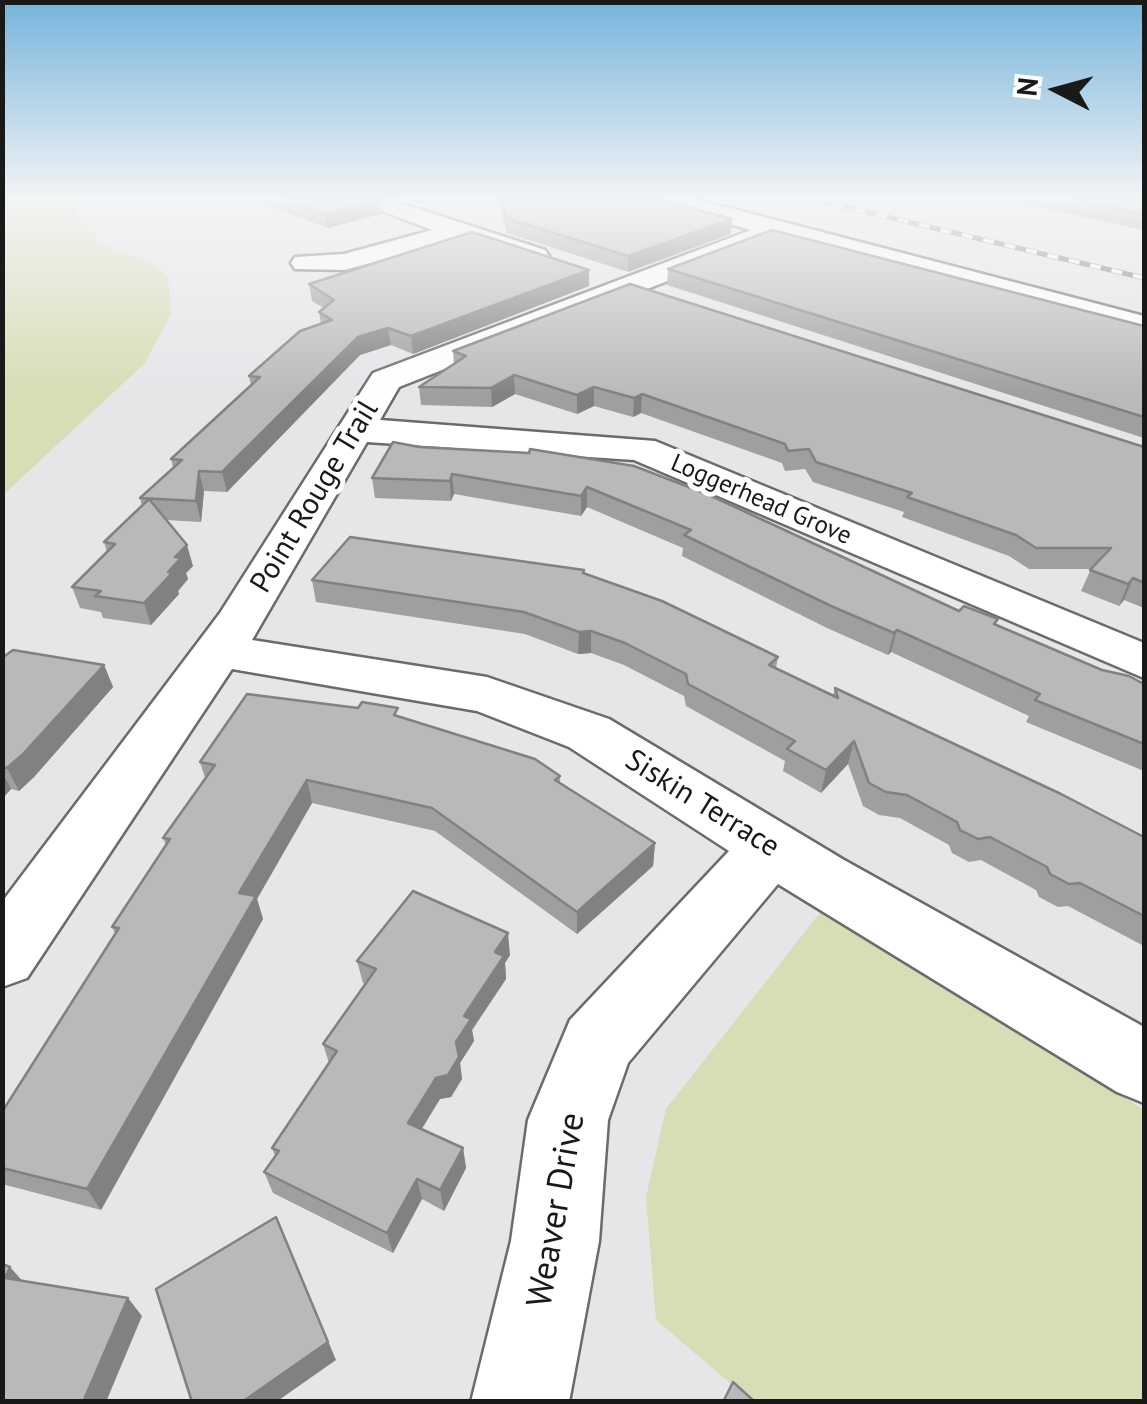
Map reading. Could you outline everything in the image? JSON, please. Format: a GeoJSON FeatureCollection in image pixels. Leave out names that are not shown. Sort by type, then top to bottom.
{"type":"FeatureCollection","features":[{"type":"Feature","properties":{"kind":"street"},"geometry":{"type":"LineString","coordinates":[[560,265],[680,303]]}},
{"type":"Feature","properties":{"kind":"street","name":"Point Rouge Trail"},"geometry":{"type":"LineString","coordinates":[[2,956],[218,651],[385,380],[684,265]]}},
{"type":"Feature","properties":{"kind":"street"},"geometry":{"type":"LineString","coordinates":[[911,265],[1144,326]]}},
{"type":"Feature","properties":{"kind":"street","name":"Loggerhead Grove"},"geometry":{"type":"LineString","coordinates":[[356,430],[641,449],[1144,662]]}},
{"type":"Feature","properties":{"kind":"street","name":"Siskin Terrace"},"geometry":{"type":"LineString","coordinates":[[218,651],[486,695],[589,734],[1144,1067]]}},
{"type":"Feature","properties":{"kind":"street","name":"Weaver Drive"},"geometry":{"type":"LineString","coordinates":[[520,1402],[555,1241],[568,1120],[597,1044],[772,847]]}},
{"type":"Feature","properties":{"kind":"green space"},"geometry":{"type":"Polygon","coordinates":[[[3,265],[153,265],[168,277],[171,314],[145,363],[3,495],[3,265]]]}},
{"type":"Feature","properties":{"kind":"green space"},"geometry":{"type":"Polygon","coordinates":[[[822,910],[1144,1110],[1144,1401],[751,1401],[656,1320],[646,1197],[666,1109],[822,910]]]}},
{"type":"Feature","properties":{"kind":"building"},"geometry":{"type":"Polygon","coordinates":[[[370,265],[572,265],[589,270],[411,336],[388,328],[358,337],[222,472],[199,471],[196,501],[140,498],[182,460],[171,459],[260,377],[249,376],[300,331],[332,320],[319,312],[334,300],[309,284],[370,265]]]}},
{"type":"Feature","properties":{"kind":"building"},"geometry":{"type":"Polygon","coordinates":[[[680,265],[906,265],[1144,326],[1144,417],[668,269],[680,265]]]}},
{"type":"Feature","properties":{"kind":"building"},"geometry":{"type":"Polygon","coordinates":[[[630,284],[1144,447],[1144,583],[1133,578],[1128,584],[1090,570],[1111,548],[1036,548],[1016,535],[907,497],[912,493],[816,462],[809,449],[788,451],[785,444],[642,394],[634,398],[594,387],[577,395],[514,375],[491,388],[419,387],[466,356],[453,351],[630,284]]]}},
{"type":"Feature","properties":{"kind":"building"},"geometry":{"type":"Polygon","coordinates":[[[393,442],[529,453],[530,449],[634,466],[707,494],[959,611],[964,606],[998,619],[994,624],[1144,684],[1144,744],[1035,700],[1040,694],[897,630],[894,633],[831,606],[684,535],[691,530],[587,487],[581,496],[452,474],[450,481],[372,478],[393,442]]]}},
{"type":"Feature","properties":{"kind":"building"},"geometry":{"type":"Polygon","coordinates":[[[149,499],[187,545],[175,557],[181,558],[168,572],[172,573],[144,603],[95,596],[101,591],[72,587],[115,544],[104,542],[149,499]]]}},
{"type":"Feature","properties":{"kind":"building"},"geometry":{"type":"Polygon","coordinates":[[[350,537],[584,570],[583,573],[662,601],[778,657],[769,665],[838,698],[835,688],[1144,837],[1144,916],[1080,883],[1069,884],[1050,874],[1047,867],[990,837],[978,839],[960,830],[957,822],[907,795],[886,792],[869,783],[854,741],[826,770],[787,749],[795,741],[688,684],[686,674],[625,643],[524,612],[312,580],[350,537]]]}},
{"type":"Feature","properties":{"kind":"building"},"geometry":{"type":"Polygon","coordinates":[[[13,650],[104,665],[7,768],[2,767],[2,658],[13,650]]]}},
{"type":"Feature","properties":{"kind":"building"},"geometry":{"type":"Polygon","coordinates":[[[247,694],[358,708],[362,702],[398,708],[394,715],[535,759],[560,776],[555,780],[655,843],[577,912],[432,808],[307,780],[239,893],[256,896],[87,1189],[2,1168],[2,1112],[119,928],[112,927],[170,839],[163,838],[215,765],[200,762],[247,694]]]}},
{"type":"Feature","properties":{"kind":"building"},"geometry":{"type":"Polygon","coordinates":[[[413,891],[508,933],[495,952],[504,956],[464,1016],[471,1019],[456,1042],[459,1057],[448,1075],[436,1078],[408,1123],[463,1148],[440,1190],[417,1179],[387,1233],[264,1172],[279,1151],[272,1148],[337,1051],[323,1044],[376,969],[357,961],[413,891]]]}},
{"type":"Feature","properties":{"kind":"building"},"geometry":{"type":"Polygon","coordinates":[[[276,1217],[328,1342],[242,1402],[192,1402],[156,1289],[276,1217]]]}},
{"type":"Feature","properties":{"kind":"building"},"geometry":{"type":"Polygon","coordinates":[[[2,1264],[10,1267],[5,1278],[128,1298],[83,1402],[2,1402],[2,1264]]]}},
{"type":"Feature","properties":{"kind":"building"},"geometry":{"type":"Polygon","coordinates":[[[733,1382],[755,1402],[723,1402],[733,1382]]]}},
{"type":"Feature","properties":{"kind":"railway"},"geometry":{"type":"LineString","coordinates":[[1087,265],[1144,278]]}}]}
